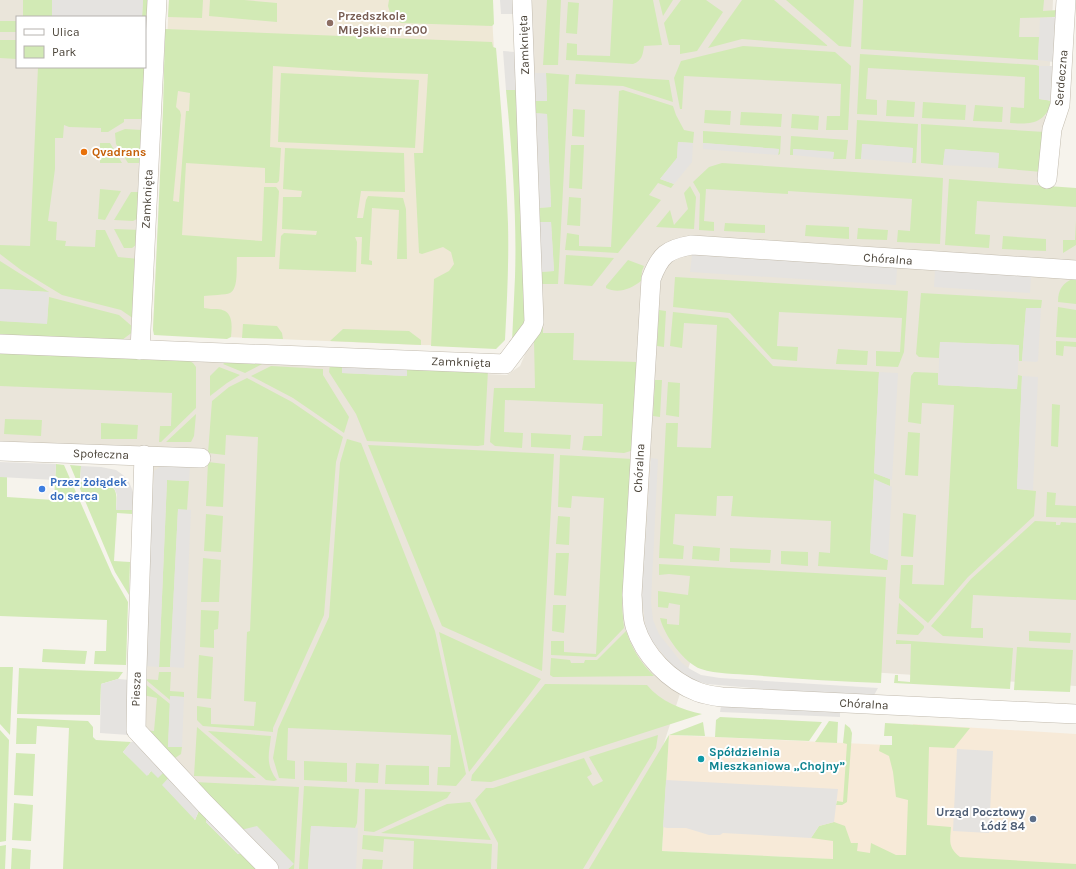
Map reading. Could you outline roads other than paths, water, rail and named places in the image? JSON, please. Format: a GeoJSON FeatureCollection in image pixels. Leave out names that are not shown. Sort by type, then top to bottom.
{"type":"FeatureCollection","features":[{"type":"Feature","properties":{"kind":"street","name":"Zamknięta"},"geometry":{"type":"LineString","coordinates":[[140,350],[157,0]]}},
{"type":"Feature","properties":{"kind":"street","name":"Zamknięta"},"geometry":{"type":"LineString","coordinates":[[0,344],[505,364],[532,328],[534,322],[522,0]]}},
{"type":"Feature","properties":{"kind":"street","name":"Serdeczna"},"geometry":{"type":"LineString","coordinates":[[1047,179],[1052,129],[1060,105],[1066,0]]}},
{"type":"Feature","properties":{"kind":"street","name":"Chóralna"},"geometry":{"type":"LineString","coordinates":[[1076,270],[692,245],[678,248],[666,253],[656,265],[651,279],[632,595],[634,624],[642,643],[652,658],[666,672],[682,684],[700,693],[722,697],[1076,714]]}},
{"type":"Feature","properties":{"kind":"street","name":"Społeczna"},"geometry":{"type":"LineString","coordinates":[[0,451],[201,458]]}},
{"type":"Feature","properties":{"kind":"street","name":"Piesza"},"geometry":{"type":"LineString","coordinates":[[144,455],[136,730],[205,804],[270,869]]}},
{"type":"Feature","properties":{"kind":"place","name":"Przedszkole Miejskie nr 200"},"geometry":{"type":"Point","coordinates":[330,23]}},
{"type":"Feature","properties":{"kind":"place","name":"Qvadrans"},"geometry":{"type":"Point","coordinates":[84,152]}},
{"type":"Feature","properties":{"kind":"place","name":"Przez żołądek do serca"},"geometry":{"type":"Point","coordinates":[42,489]}},
{"type":"Feature","properties":{"kind":"place","name":"Spółdzielnia Mieszkaniowa „Chojny”"},"geometry":{"type":"Point","coordinates":[701,759]}},
{"type":"Feature","properties":{"kind":"place","name":"Urząd Pocztowy Łódź 84"},"geometry":{"type":"Point","coordinates":[1033,819]}}]}
